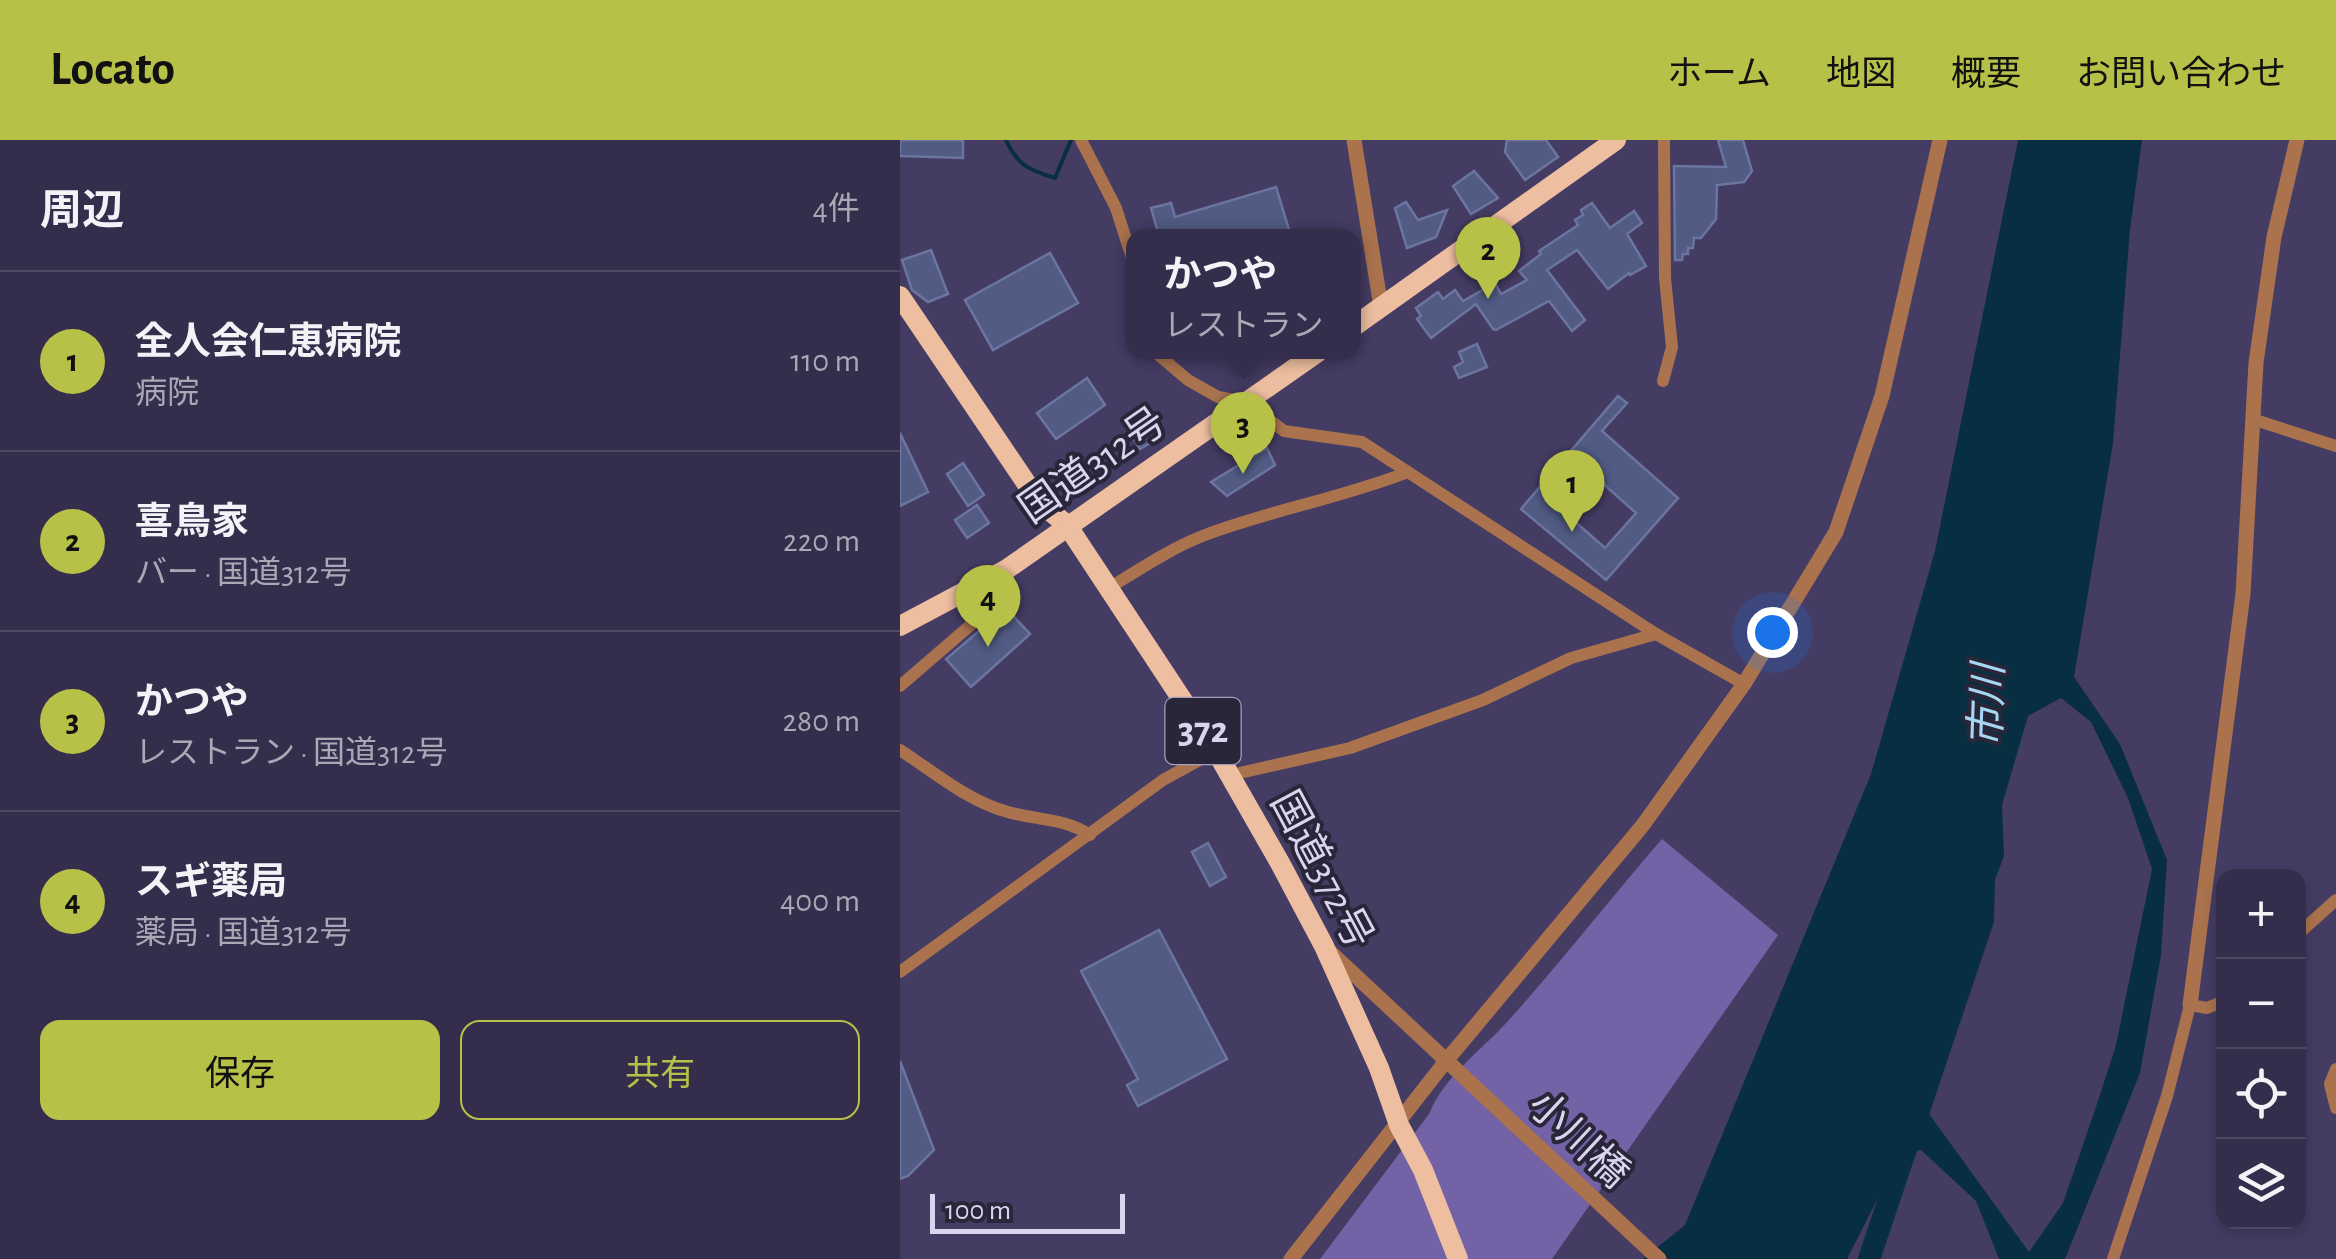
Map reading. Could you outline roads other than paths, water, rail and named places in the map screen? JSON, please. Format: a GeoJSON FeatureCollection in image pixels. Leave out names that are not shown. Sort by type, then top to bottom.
{"type":"FeatureCollection","features":[{"type":"Feature","properties":{"kind":"highway"},"geometry":{"type":"LineString","coordinates":[[1361,321],[1616,140]]}},
{"type":"Feature","properties":{"kind":"highway","name":"国道372号"},"geometry":{"type":"LineString","coordinates":[[900,296],[1039,502],[1067,526],[1231,775],[1324,946],[1458,1259]]}},
{"type":"Feature","properties":{"kind":"highway","name":"国道312号"},"geometry":{"type":"LineString","coordinates":[[900,626],[1007,568],[1308,359]]}},
{"type":"Feature","properties":{"kind":"street"},"geometry":{"type":"LineString","coordinates":[[1080,140],[1116,208],[1126,239]]}},
{"type":"Feature","properties":{"kind":"street"},"geometry":{"type":"LineString","coordinates":[[1354,140],[1381,307]]}},
{"type":"Feature","properties":{"kind":"street"},"geometry":{"type":"LineString","coordinates":[[1663,381],[1672,347],[1665,278],[1664,140]]}},
{"type":"Feature","properties":{"kind":"street"},"geometry":{"type":"LineString","coordinates":[[1291,1259],[1643,825],[1744,684],[1836,532],[1882,396],[1940,140]]}},
{"type":"Feature","properties":{"kind":"street"},"geometry":{"type":"LineString","coordinates":[[2113,1259],[2167,1096],[2190,1005],[2243,594],[2256,363],[2274,237],[2297,140]]}},
{"type":"Feature","properties":{"kind":"street"},"geometry":{"type":"LineString","coordinates":[[1164,359],[1218,398],[1246,402],[1284,431],[1362,442],[1656,634],[1744,684]]}},
{"type":"Feature","properties":{"kind":"street"},"geometry":{"type":"LineString","coordinates":[[2252,419],[2336,446]]}},
{"type":"Feature","properties":{"kind":"street"},"geometry":{"type":"LineString","coordinates":[[1109,588],[1202,536],[1408,472]]}},
{"type":"Feature","properties":{"kind":"street"},"geometry":{"type":"LineString","coordinates":[[900,686],[1009,592],[1007,568]]}},
{"type":"Feature","properties":{"kind":"street"},"geometry":{"type":"LineString","coordinates":[[1231,775],[1365,744],[1483,700],[1570,658],[1656,634]]}},
{"type":"Feature","properties":{"kind":"street"},"geometry":{"type":"LineString","coordinates":[[900,750],[981,802],[1010,813],[1043,817],[1090,835]]}},
{"type":"Feature","properties":{"kind":"street"},"geometry":{"type":"LineString","coordinates":[[900,972],[1162,780],[1216,752]]}},
{"type":"Feature","properties":{"kind":"street"},"geometry":{"type":"LineString","coordinates":[[2306,927],[2335,903]]}},
{"type":"Feature","properties":{"kind":"street","name":"小川橋"},"geometry":{"type":"LineString","coordinates":[[1324,946],[1659,1259]]}},
{"type":"Feature","properties":{"kind":"street"},"geometry":{"type":"LineString","coordinates":[[2190,1005],[2207,1008],[2216,1004]]}},
{"type":"Feature","properties":{"kind":"street"},"geometry":{"type":"LineString","coordinates":[[2336,1069],[2330,1084],[2336,1108]]}},
{"type":"Feature","properties":{"kind":"water"},"geometry":{"type":"Polygon","coordinates":[[[2018,140],[2142,140],[2130,230],[2113,443],[2074,677],[2120,744],[2167,860],[2161,955],[2140,1073],[2065,1259],[1999,1259],[1976,1201],[1921,1150],[1900,1155],[1847,1259],[1643,1259],[1685,1225],[1871,774],[1935,551],[2018,140]],[[2061,698],[2028,716],[2002,805],[2004,856],[1936,1036],[1919,1100],[2029,1252],[2063,1203],[2116,1045],[2152,869],[2128,798],[2091,722],[2061,698]]]}},
{"type":"Feature","properties":{"kind":"waterway"},"geometry":{"type":"LineString","coordinates":[[1006,140],[1025,165],[1055,178],[1071,140]]}},
{"type":"Feature","properties":{"kind":"waterway","name":"市川"},"geometry":{"type":"LineString","coordinates":[[1869,1259],[1983,920],[1984,877]]}},
{"type":"Feature","properties":{"kind":"place","name":"喜鳥家"},"geometry":{"type":"Point","coordinates":[1488,299]}},
{"type":"Feature","properties":{"kind":"place","name":"かつや"},"geometry":{"type":"Point","coordinates":[1243,474]}},
{"type":"Feature","properties":{"kind":"place","name":"全人会仁恵病院"},"geometry":{"type":"Point","coordinates":[1572,532]}},
{"type":"Feature","properties":{"kind":"place","name":"スギ薬局"},"geometry":{"type":"Point","coordinates":[988,647]}}]}
